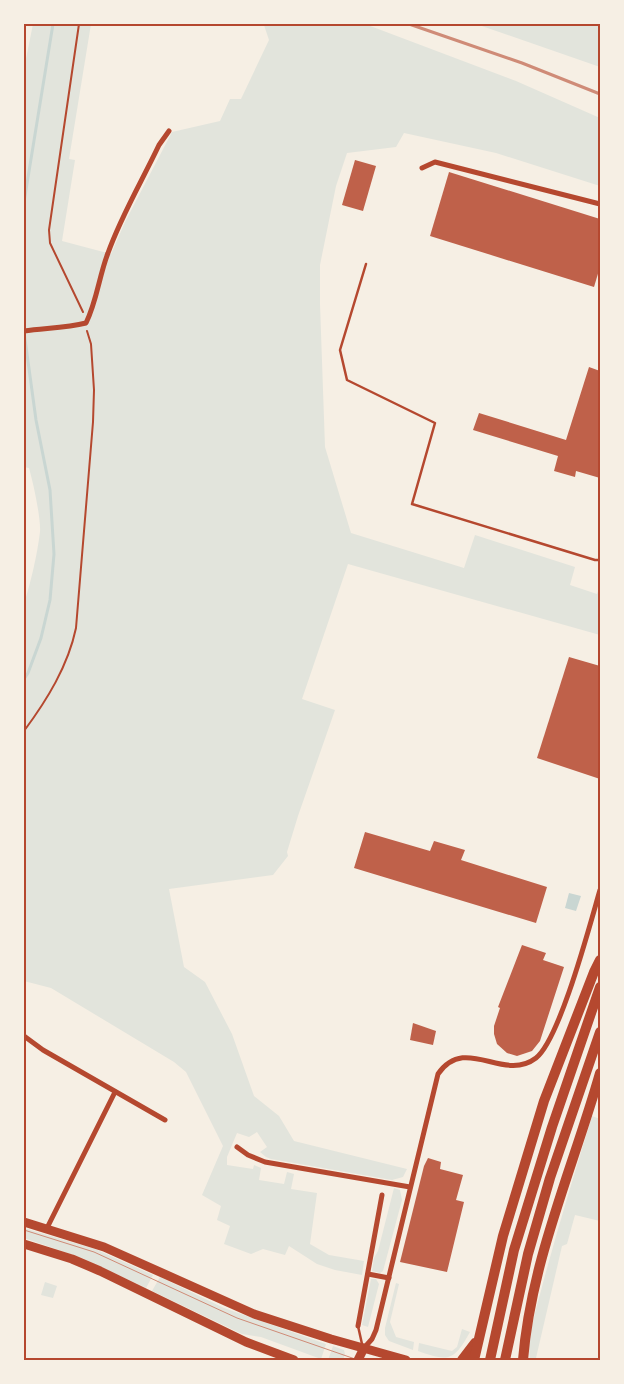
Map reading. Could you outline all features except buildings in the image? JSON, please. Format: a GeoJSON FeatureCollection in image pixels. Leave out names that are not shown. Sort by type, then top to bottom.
{"type":"FeatureCollection","features":[{"type":"Feature","properties":{"kind":"highway"},"geometry":{"type":"LineString","coordinates":[[474,1360],[503,1236],[544,1101],[600,960]]}},
{"type":"Feature","properties":{"kind":"highway"},"geometry":{"type":"LineString","coordinates":[[490,1360],[514,1250],[552,1127],[600,987]]}},
{"type":"Feature","properties":{"kind":"highway"},"geometry":{"type":"LineString","coordinates":[[505,1360],[528,1254],[550,1178],[600,1032]]}},
{"type":"Feature","properties":{"kind":"highway"},"geometry":{"type":"LineString","coordinates":[[523,1360],[528,1315],[545,1246],[600,1073]]}},
{"type":"Feature","properties":{"kind":"highway"},"geometry":{"type":"LineString","coordinates":[[462,1360],[478,1338]]}},
{"type":"Feature","properties":{"kind":"main road"},"geometry":{"type":"LineString","coordinates":[[24,1222],[104,1247],[254,1314],[406,1360]]}},
{"type":"Feature","properties":{"kind":"main road"},"geometry":{"type":"LineString","coordinates":[[24,1244],[72,1259],[100,1271],[246,1342],[294,1360]]}},
{"type":"Feature","properties":{"kind":"main road"},"geometry":{"type":"LineString","coordinates":[[358,1360],[364,1348]]}},
{"type":"Feature","properties":{"kind":"street"},"geometry":{"type":"LineString","coordinates":[[24,331],[86,323],[113,238],[159,145],[169,131]]}},
{"type":"Feature","properties":{"kind":"street"},"geometry":{"type":"LineString","coordinates":[[422,168],[435,162],[600,204]]}},
{"type":"Feature","properties":{"kind":"street"},"geometry":{"type":"LineString","coordinates":[[364,1348],[372,1339],[376,1330],[438,1074],[445,1064],[453,1059],[469,1057],[520,1066],[537,1057],[546,1048],[566,998],[600,890]]}},
{"type":"Feature","properties":{"kind":"street"},"geometry":{"type":"LineString","coordinates":[[24,1036],[43,1050],[165,1120]]}},
{"type":"Feature","properties":{"kind":"street"},"geometry":{"type":"LineString","coordinates":[[47,1228],[115,1092]]}},
{"type":"Feature","properties":{"kind":"street"},"geometry":{"type":"LineString","coordinates":[[237,1147],[248,1155],[265,1162],[410,1187]]}},
{"type":"Feature","properties":{"kind":"street"},"geometry":{"type":"LineString","coordinates":[[358,1326],[382,1195]]}},
{"type":"Feature","properties":{"kind":"street"},"geometry":{"type":"LineString","coordinates":[[368,1274],[388,1278]]}},
{"type":"Feature","properties":{"kind":"lane"},"geometry":{"type":"LineString","coordinates":[[366,264],[340,350],[343,366],[347,380],[435,423],[412,504],[600,560]]}},
{"type":"Feature","properties":{"kind":"lane"},"geometry":{"type":"LineString","coordinates":[[358,1326],[359,1336],[364,1348]]}},
{"type":"Feature","properties":{"kind":"path"},"geometry":{"type":"LineString","coordinates":[[24,731],[43,706],[70,652],[76,628],[93,422],[94,390],[86,323],[80,305],[50,243],[48,230],[80,24]]}},
{"type":"Feature","properties":{"kind":"shaded area"},"geometry":{"type":"Polygon","coordinates":[[[33,24],[91,24],[69,159],[75,160],[62,241],[111,254],[125,222],[172,132],[220,121],[230,99],[241,99],[269,40],[264,25],[261,24],[365,24],[516,81],[600,118],[600,186],[496,153],[404,133],[396,147],[347,153],[336,186],[320,265],[320,304],[325,447],[351,533],[464,568],[475,535],[575,567],[570,585],[597,594],[600,586],[600,635],[348,564],[302,699],[335,710],[298,816],[287,852],[288,856],[273,875],[169,889],[184,967],[205,982],[232,1034],[254,1096],[279,1116],[294,1141],[407,1169],[403,1177],[392,1180],[271,1159],[260,1152],[267,1147],[257,1132],[249,1137],[237,1133],[227,1157],[227,1165],[253,1169],[254,1165],[261,1168],[259,1180],[284,1184],[287,1172],[294,1174],[291,1189],[317,1193],[310,1244],[329,1255],[364,1261],[362,1275],[335,1270],[317,1264],[289,1246],[285,1255],[263,1249],[251,1254],[224,1244],[230,1226],[217,1220],[221,1206],[202,1195],[223,1146],[186,1072],[174,1062],[51,988],[24,981],[24,604],[34,568],[40,532],[38,509],[31,474],[29,468],[24,467],[24,69],[33,24]]]}},
{"type":"Feature","properties":{"kind":"shaded area"},"geometry":{"type":"Polygon","coordinates":[[[476,24],[593,24],[600,27],[600,67],[476,24]]]}},
{"type":"Feature","properties":{"kind":"shaded area"},"geometry":{"type":"Polygon","coordinates":[[[569,893],[581,896],[576,911],[565,908],[569,893]]]}},
{"type":"Feature","properties":{"kind":"shaded area"},"geometry":{"type":"Polygon","coordinates":[[[592,1116],[600,1119],[600,1221],[575,1215],[567,1244],[562,1246],[536,1358],[530,1359],[531,1331],[536,1311],[592,1116]]]}},
{"type":"Feature","properties":{"kind":"shaded area"},"geometry":{"type":"Polygon","coordinates":[[[394,1188],[400,1190],[402,1200],[383,1271],[380,1273],[372,1271],[374,1258],[378,1251],[394,1188]]]}},
{"type":"Feature","properties":{"kind":"shaded area"},"geometry":{"type":"Polygon","coordinates":[[[24,1228],[95,1249],[153,1275],[146,1288],[82,1258],[24,1238],[24,1228]]]}},
{"type":"Feature","properties":{"kind":"shaded area"},"geometry":{"type":"Polygon","coordinates":[[[160,1277],[224,1308],[326,1344],[321,1359],[261,1337],[242,1334],[152,1291],[160,1277]]]}},
{"type":"Feature","properties":{"kind":"shaded area"},"geometry":{"type":"Polygon","coordinates":[[[371,1279],[376,1279],[379,1284],[368,1327],[362,1325],[371,1279]]]}},
{"type":"Feature","properties":{"kind":"shaded area"},"geometry":{"type":"Polygon","coordinates":[[[45,1282],[57,1286],[53,1298],[41,1295],[45,1282]]]}},
{"type":"Feature","properties":{"kind":"shaded area"},"geometry":{"type":"Polygon","coordinates":[[[396,1283],[399,1284],[390,1322],[396,1337],[414,1342],[413,1350],[389,1341],[385,1335],[396,1283]]]}},
{"type":"Feature","properties":{"kind":"shaded area"},"geometry":{"type":"Polygon","coordinates":[[[462,1329],[470,1332],[455,1354],[437,1357],[418,1351],[419,1343],[452,1351],[457,1347],[462,1329]]]}},
{"type":"Feature","properties":{"kind":"shaded area"},"geometry":{"type":"Polygon","coordinates":[[[333,1346],[344,1350],[343,1360],[328,1360],[333,1346]]]}},
{"type":"Feature","properties":{"kind":"waterway"},"geometry":{"type":"LineString","coordinates":[[24,202],[53,24]]}},
{"type":"Feature","properties":{"kind":"waterway"},"geometry":{"type":"LineString","coordinates":[[24,332],[36,420],[50,490],[54,554],[50,600],[41,638],[24,679]]}},
{"type":"Feature","properties":{"kind":"tram line"},"geometry":{"type":"LineString","coordinates":[[24,1230],[94,1252],[237,1318],[358,1360]]}},
{"type":"Feature","properties":{"kind":"railway"},"geometry":{"type":"LineString","coordinates":[[409,24],[522,63],[600,94]]}}]}
